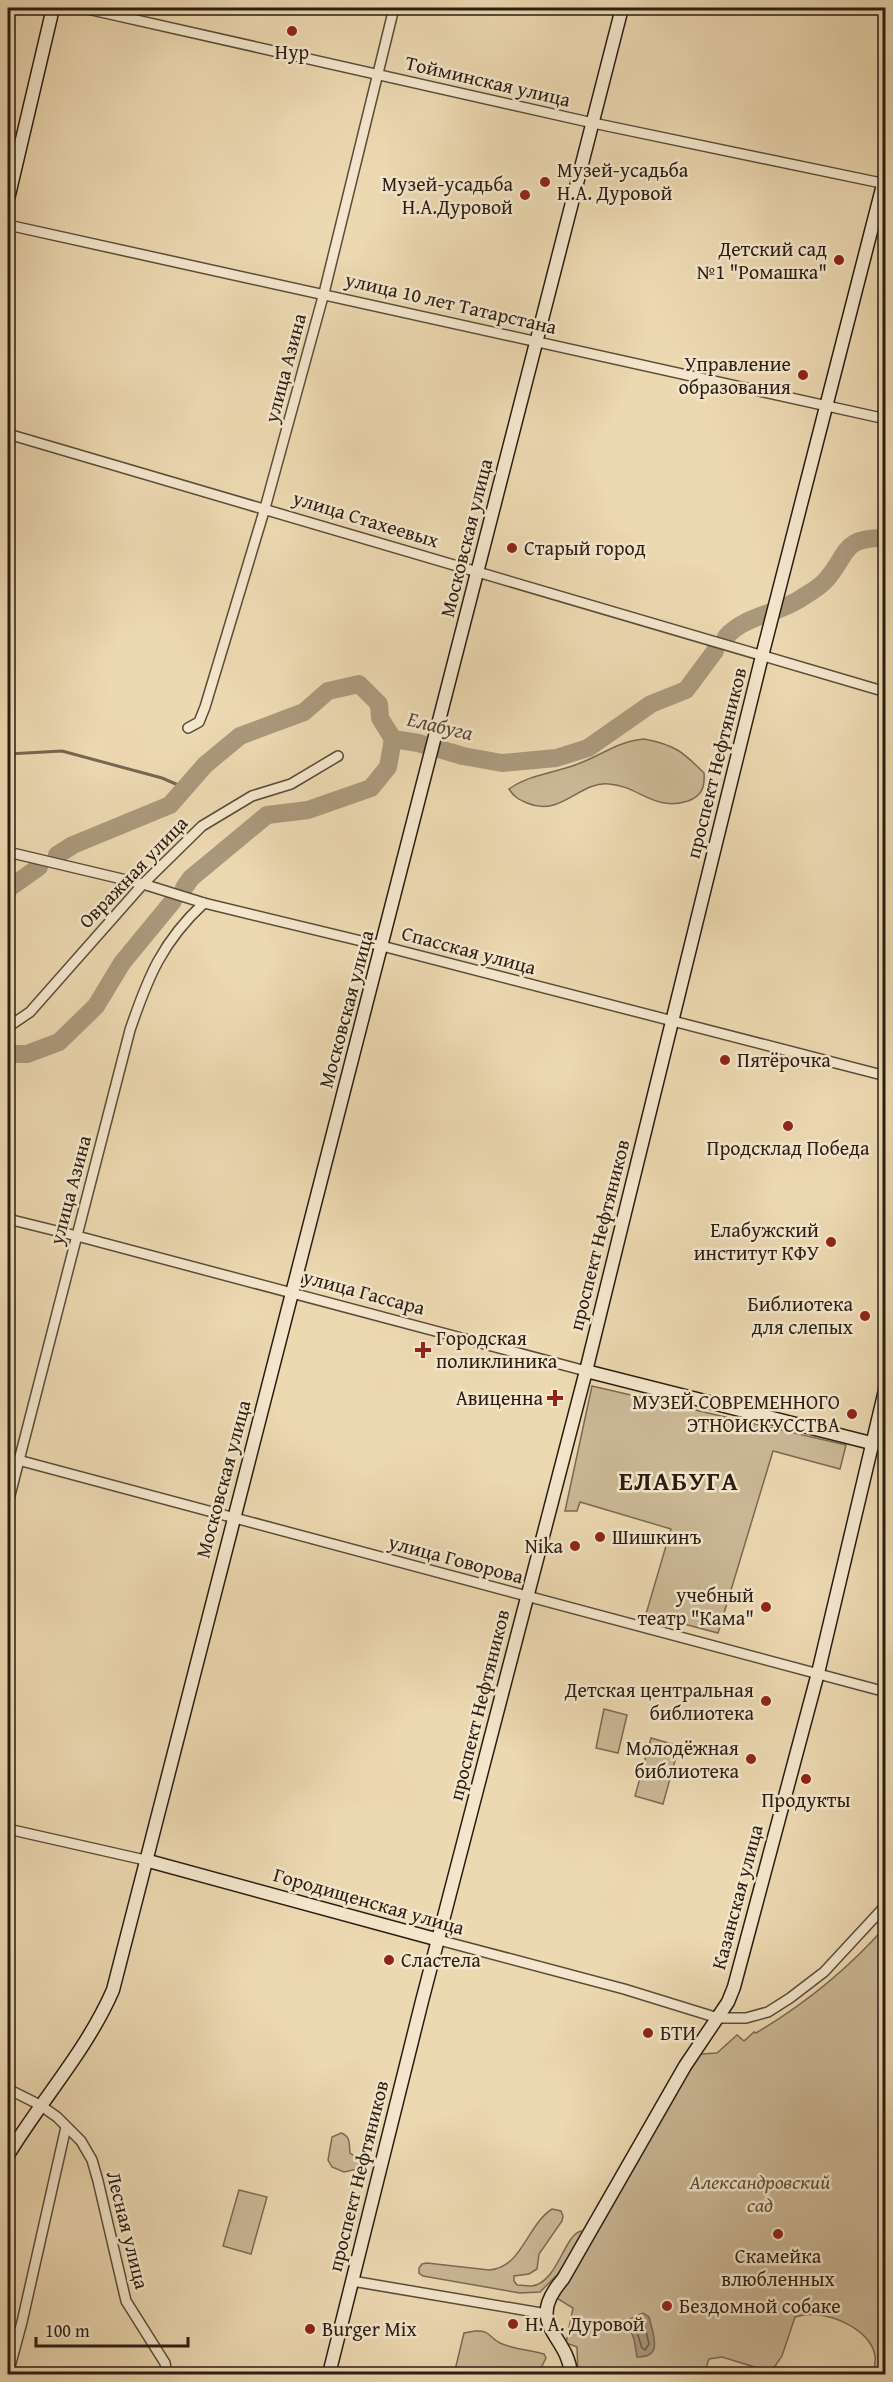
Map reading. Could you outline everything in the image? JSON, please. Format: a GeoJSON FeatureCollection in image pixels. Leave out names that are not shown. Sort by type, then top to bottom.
{"type":"FeatureCollection","features":[{"type":"Feature","properties":{"kind":"main road"},"geometry":{"type":"LineString","coordinates":[[8,199],[53,8]]}},
{"type":"Feature","properties":{"kind":"main road","name":"Московская улица"},"geometry":{"type":"LineString","coordinates":[[8,2155],[40,2104],[84,2046],[101,2018],[113,1990],[232,1518],[382,946],[622,8]]}},
{"type":"Feature","properties":{"kind":"main road","name":"проспект Нефтяников"},"geometry":{"type":"LineString","coordinates":[[329,2374],[526,1596],[586,1371],[762,656],[884,180]]}},
{"type":"Feature","properties":{"kind":"main road","name":"улица Гассара"},"geometry":{"type":"LineString","coordinates":[[586,1371],[871,1443]]}},
{"type":"Feature","properties":{"kind":"main road","name":"Казанская улица"},"geometry":{"type":"LineString","coordinates":[[547,2314],[548,2304],[555,2288],[574,2259],[684,2066],[718,2018],[734,1987],[818,1673],[885,1386]]}},
{"type":"Feature","properties":{"kind":"main road","name":"Городищенская улица"},"geometry":{"type":"LineString","coordinates":[[145,1860],[439,1940]]}},
{"type":"Feature","properties":{"kind":"main road"},"geometry":{"type":"LineString","coordinates":[[547,2314],[553,2334],[569,2360],[571,2374]]}},
{"type":"Feature","properties":{"kind":"street","name":"Тойминская улица"},"geometry":{"type":"LineString","coordinates":[[83,8],[593,123],[884,180]]}},
{"type":"Feature","properties":{"kind":"street","name":"улица Азина"},"geometry":{"type":"LineString","coordinates":[[188,728],[199,722],[205,707],[265,508],[324,293],[394,8]]}},
{"type":"Feature","properties":{"kind":"street","name":"улица 10 лет Татарстана"},"geometry":{"type":"LineString","coordinates":[[8,225],[324,293],[885,419]]}},
{"type":"Feature","properties":{"kind":"street","name":"улица Стахеевых"},"geometry":{"type":"LineString","coordinates":[[8,434],[885,692]]}},
{"type":"Feature","properties":{"kind":"street","name":"Овражная улица"},"geometry":{"type":"LineString","coordinates":[[8,1027],[30,1012],[143,884],[202,826],[252,796],[291,784],[338,756]]}},
{"type":"Feature","properties":{"kind":"street","name":"Спасская улица"},"geometry":{"type":"LineString","coordinates":[[8,852],[143,884],[204,903],[382,946],[885,1076]]}},
{"type":"Feature","properties":{"kind":"street","name":"улица Азина"},"geometry":{"type":"LineString","coordinates":[[8,1503],[130,1030],[146,982],[165,948],[183,923],[204,903]]}},
{"type":"Feature","properties":{"kind":"street","name":"улица Гассара"},"geometry":{"type":"LineString","coordinates":[[8,1219],[586,1371]]}},
{"type":"Feature","properties":{"kind":"street","name":"улица Гассара"},"geometry":{"type":"LineString","coordinates":[[871,1443],[885,1446]]}},
{"type":"Feature","properties":{"kind":"street","name":"улица Говорова"},"geometry":{"type":"LineString","coordinates":[[18,1460],[885,1692]]}},
{"type":"Feature","properties":{"kind":"street","name":"Городищенская улица"},"geometry":{"type":"LineString","coordinates":[[8,1829],[145,1860]]}},
{"type":"Feature","properties":{"kind":"street"},"geometry":{"type":"LineString","coordinates":[[718,2018],[758,2016],[790,1998],[824,1972],[885,1905]]}},
{"type":"Feature","properties":{"kind":"street","name":"Городищенская улица"},"geometry":{"type":"LineString","coordinates":[[439,1940],[624,1989],[718,2018]]}},
{"type":"Feature","properties":{"kind":"street","name":"Лесная улица"},"geometry":{"type":"LineString","coordinates":[[8,2089],[40,2104],[81,2141],[92,2160],[126,2301],[165,2363],[167,2374]]}},
{"type":"Feature","properties":{"kind":"street"},"geometry":{"type":"LineString","coordinates":[[8,2373],[22,2322],[66,2127]]}},
{"type":"Feature","properties":{"kind":"street"},"geometry":{"type":"LineString","coordinates":[[352,2280],[547,2314]]}},
{"type":"Feature","properties":{"kind":"green space"},"geometry":{"type":"Polygon","coordinates":[[[644,739],[677,750],[704,773],[703,787],[697,796],[676,804],[666,803],[609,784],[588,788],[560,803],[539,806],[519,799],[509,789],[524,780],[584,762],[617,746],[644,739]]]}},
{"type":"Feature","properties":{"kind":"green space"},"geometry":{"type":"Polygon","coordinates":[[[592,1386],[846,1445],[840,1469],[773,1451],[718,1633],[646,1614],[671,1529],[580,1502],[577,1511],[565,1511],[592,1386]]]}},
{"type":"Feature","properties":{"kind":"green space"},"geometry":{"type":"Polygon","coordinates":[[[604,1709],[627,1715],[618,1753],[596,1748],[604,1709]]]}},
{"type":"Feature","properties":{"kind":"green space"},"geometry":{"type":"Polygon","coordinates":[[[651,1738],[679,1746],[663,1804],[635,1796],[651,1738]]]}},
{"type":"Feature","properties":{"kind":"green space","name":"Александровский сад"},"geometry":{"type":"Polygon","coordinates":[[[885,1927],[885,2374],[873,2374],[875,2358],[871,2346],[855,2328],[830,2317],[805,2315],[795,2317],[782,2356],[771,2372],[722,2357],[709,2359],[704,2374],[578,2374],[577,2347],[566,2343],[573,2308],[555,2297],[690,2066],[701,2054],[717,2053],[737,2035],[744,2041],[754,2032],[756,2033],[791,2010],[840,1972],[885,1927]]]}},
{"type":"Feature","properties":{"kind":"green space"},"geometry":{"type":"Polygon","coordinates":[[[341,2133],[348,2139],[350,2153],[359,2159],[358,2169],[344,2172],[332,2167],[328,2160],[332,2137],[341,2133]]]}},
{"type":"Feature","properties":{"kind":"green space"},"geometry":{"type":"Polygon","coordinates":[[[239,2190],[267,2197],[251,2254],[223,2246],[239,2190]]]}},
{"type":"Feature","properties":{"kind":"green space"},"geometry":{"type":"Polygon","coordinates":[[[552,2209],[561,2211],[562,2221],[539,2254],[537,2269],[529,2274],[514,2276],[517,2285],[532,2286],[541,2283],[554,2268],[575,2234],[581,2231],[583,2234],[559,2273],[540,2292],[520,2293],[423,2276],[419,2273],[422,2264],[427,2263],[489,2270],[500,2267],[510,2262],[543,2216],[552,2209]]]}},
{"type":"Feature","properties":{"kind":"green space"},"geometry":{"type":"Polygon","coordinates":[[[475,2331],[487,2333],[505,2345],[544,2354],[546,2358],[538,2374],[454,2374],[464,2333],[475,2331]]]}},
{"type":"Feature","properties":{"kind":"water"},"geometry":{"type":"Polygon","coordinates":[[[643,2313],[649,2317],[655,2344],[651,2354],[637,2357],[634,2339],[628,2324],[630,2319],[643,2313]]]}},
{"type":"Feature","properties":{"kind":"waterway","name":"Елабуга"},"geometry":{"type":"LineString","coordinates":[[726,637],[742,624],[794,603],[818,587],[853,544],[871,538],[886,538]]}},
{"type":"Feature","properties":{"kind":"waterway","name":"Елабуга"},"geometry":{"type":"LineString","coordinates":[[57,855],[73,845],[170,805],[205,765],[240,736],[304,712],[328,691],[359,684],[379,704],[380,718],[393,739],[502,763],[556,758],[588,748],[651,704],[686,690],[715,651]]}},
{"type":"Feature","properties":{"kind":"waterway"},"geometry":{"type":"LineString","coordinates":[[184,888],[191,878],[267,815],[308,810],[371,788],[388,767],[393,739]]}},
{"type":"Feature","properties":{"kind":"waterway"},"geometry":{"type":"LineString","coordinates":[[8,754],[62,751],[162,778],[185,788]]}},
{"type":"Feature","properties":{"kind":"waterway","name":"Елабуга"},"geometry":{"type":"LineString","coordinates":[[8,889],[39,867]]}},
{"type":"Feature","properties":{"kind":"waterway","name":"Елабуга"},"geometry":{"type":"LineString","coordinates":[[8,1054],[27,1054],[59,1042],[96,1006],[122,963],[173,901]]}},
{"type":"Feature","properties":{"kind":"place","name":"Нур"},"geometry":{"type":"Point","coordinates":[292,31]}},
{"type":"Feature","properties":{"kind":"place","name":"Музей-усадьба Н.А. Дуровой"},"geometry":{"type":"Point","coordinates":[545,182]}},
{"type":"Feature","properties":{"kind":"place","name":"Музей-усадьба Н.А.Дуровой"},"geometry":{"type":"Point","coordinates":[525,195]}},
{"type":"Feature","properties":{"kind":"place","name":"Детский сад №1 \"Ромашка\""},"geometry":{"type":"Point","coordinates":[839,260]}},
{"type":"Feature","properties":{"kind":"place","name":"Управление образования"},"geometry":{"type":"Point","coordinates":[803,375]}},
{"type":"Feature","properties":{"kind":"place","name":"Старый город"},"geometry":{"type":"Point","coordinates":[512,548]}},
{"type":"Feature","properties":{"kind":"place","name":"Пятёрочка"},"geometry":{"type":"Point","coordinates":[725,1060]}},
{"type":"Feature","properties":{"kind":"place","name":"Продсклад Победа"},"geometry":{"type":"Point","coordinates":[788,1126]}},
{"type":"Feature","properties":{"kind":"place","name":"Елабужский институт КФУ"},"geometry":{"type":"Point","coordinates":[831,1242]}},
{"type":"Feature","properties":{"kind":"place","name":"Библиотека для слепых"},"geometry":{"type":"Point","coordinates":[865,1316]}},
{"type":"Feature","properties":{"kind":"place","name":"Городская поликлиника"},"geometry":{"type":"Point","coordinates":[423,1350]}},
{"type":"Feature","properties":{"kind":"place","name":"Авиценна"},"geometry":{"type":"Point","coordinates":[555,1398]}},
{"type":"Feature","properties":{"kind":"place","name":"МУЗЕЙ СОВРЕМЕННОГО ЭТНОИСКУССТВА"},"geometry":{"type":"Point","coordinates":[852,1414]}},
{"type":"Feature","properties":{"kind":"place","name":"Шишкинъ"},"geometry":{"type":"Point","coordinates":[600,1537]}},
{"type":"Feature","properties":{"kind":"place","name":"Nika"},"geometry":{"type":"Point","coordinates":[575,1546]}},
{"type":"Feature","properties":{"kind":"place","name":"учебный театр \"Кама\""},"geometry":{"type":"Point","coordinates":[766,1607]}},
{"type":"Feature","properties":{"kind":"place","name":"Детская центральная библиотека"},"geometry":{"type":"Point","coordinates":[766,1701]}},
{"type":"Feature","properties":{"kind":"place","name":"Молодёжная библиотека"},"geometry":{"type":"Point","coordinates":[751,1759]}},
{"type":"Feature","properties":{"kind":"place","name":"Продукты"},"geometry":{"type":"Point","coordinates":[806,1779]}},
{"type":"Feature","properties":{"kind":"place","name":"Сластела"},"geometry":{"type":"Point","coordinates":[389,1960]}},
{"type":"Feature","properties":{"kind":"place","name":"БТИ"},"geometry":{"type":"Point","coordinates":[648,2033]}},
{"type":"Feature","properties":{"kind":"place","name":"Скамейка влюбленных"},"geometry":{"type":"Point","coordinates":[778,2234]}},
{"type":"Feature","properties":{"kind":"place","name":"Бездомной собаке"},"geometry":{"type":"Point","coordinates":[667,2306]}},
{"type":"Feature","properties":{"kind":"place","name":"Н. А. Дуровой"},"geometry":{"type":"Point","coordinates":[513,2324]}},
{"type":"Feature","properties":{"kind":"place","name":"Burger Mix"},"geometry":{"type":"Point","coordinates":[310,2329]}},
{"type":"Feature","properties":{"kind":"district","name":"ЕЛАБУГА"},"geometry":{"type":"Point","coordinates":[679,1481]}}]}
